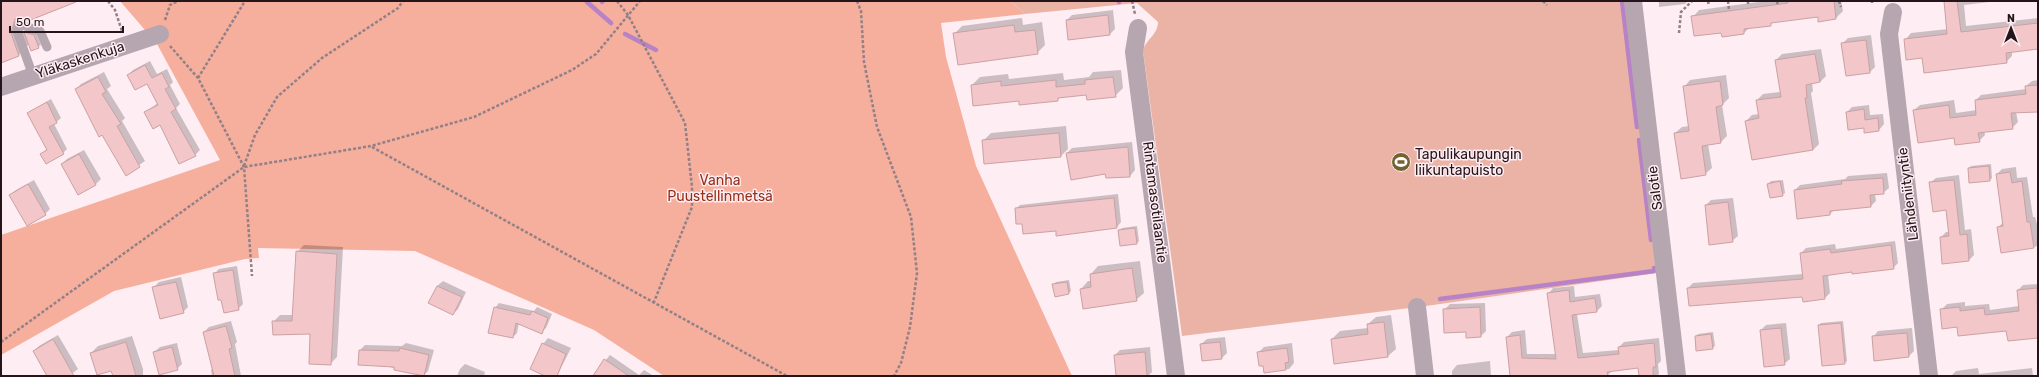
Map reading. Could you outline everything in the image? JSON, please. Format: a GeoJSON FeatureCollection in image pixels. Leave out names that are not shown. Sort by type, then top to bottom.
{"type":"FeatureCollection","features":[{"type":"Feature","properties":{"kind":"street","name":"Salotie"},"geometry":{"type":"LineString","coordinates":[[1633,1],[1677,376]]}},
{"type":"Feature","properties":{"kind":"street","name":"Lähdeniityntie"},"geometry":{"type":"LineString","coordinates":[[1893,12],[1889,34],[1929,376]]}},
{"type":"Feature","properties":{"kind":"street","name":"Rintamasotilaantie"},"geometry":{"type":"LineString","coordinates":[[1138,28],[1134,52],[1176,376]]}},
{"type":"Feature","properties":{"kind":"street","name":"Yläkaskenkuja"},"geometry":{"type":"LineString","coordinates":[[1,87],[160,34]]}},
{"type":"Feature","properties":{"kind":"street"},"geometry":{"type":"LineString","coordinates":[[1416,308],[1425,376]]}},
{"type":"Feature","properties":{"kind":"lane"},"geometry":{"type":"LineString","coordinates":[[33,76],[17,31],[19,24],[40,31],[47,47]]}},
{"type":"Feature","properties":{"kind":"path"},"geometry":{"type":"LineString","coordinates":[[108,1],[118,16],[122,27],[124,45]]}},
{"type":"Feature","properties":{"kind":"path"},"geometry":{"type":"LineString","coordinates":[[178,1],[170,5],[160,34],[198,78],[244,167],[252,276]]}},
{"type":"Feature","properties":{"kind":"path"},"geometry":{"type":"LineString","coordinates":[[198,78],[245,1]]}},
{"type":"Feature","properties":{"kind":"path"},"geometry":{"type":"LineString","coordinates":[[244,167],[255,135],[277,97],[322,58],[398,8],[403,1]]}},
{"type":"Feature","properties":{"kind":"path"},"geometry":{"type":"LineString","coordinates":[[617,1],[628,15],[685,123],[692,187],[692,207],[654,302]]}},
{"type":"Feature","properties":{"kind":"path"},"geometry":{"type":"LineString","coordinates":[[1,342],[244,167],[371,146],[474,117],[572,70],[596,54],[640,1]]}},
{"type":"Feature","properties":{"kind":"path"},"geometry":{"type":"LineString","coordinates":[[857,1],[861,11],[864,62],[876,127],[911,217],[917,273],[910,327],[901,363],[894,376]]}},
{"type":"Feature","properties":{"kind":"path"},"geometry":{"type":"LineString","coordinates":[[1543,1],[1547,5]]}},
{"type":"Feature","properties":{"kind":"path"},"geometry":{"type":"LineString","coordinates":[[1679,33],[1681,12],[1692,1]]}},
{"type":"Feature","properties":{"kind":"path"},"geometry":{"type":"LineString","coordinates":[[1708,1],[1709,6]]}},
{"type":"Feature","properties":{"kind":"path"},"geometry":{"type":"LineString","coordinates":[[1728,1],[1729,10]]}},
{"type":"Feature","properties":{"kind":"path"},"geometry":{"type":"LineString","coordinates":[[1777,1],[1778,6]]}},
{"type":"Feature","properties":{"kind":"path"},"geometry":{"type":"LineString","coordinates":[[1838,1],[1841,7]]}},
{"type":"Feature","properties":{"kind":"path"},"geometry":{"type":"LineString","coordinates":[[371,146],[787,376]]}},
{"type":"Feature","properties":{"kind":"shaded area","name":"Tapulikaupungin liikuntapuisto"},"geometry":{"type":"Polygon","coordinates":[[[1010,1],[1626,1],[1657,273],[1426,306],[1182,336],[1143,51],[1144,47],[1154,34],[1158,22],[1137,3],[1025,14],[1010,1]]]}},
{"type":"Feature","properties":{"kind":"green space","name":"Vanha Puustellinmetsä"},"geometry":{"type":"Polygon","coordinates":[[[120,1],[1010,1],[1025,14],[941,23],[946,57],[976,166],[1072,376],[664,376],[594,330],[415,251],[258,248],[259,258],[245,259],[114,291],[1,355],[1,235],[220,160],[157,44],[120,1]]]}},
{"type":"Feature","properties":{"kind":"building"},"geometry":{"type":"Polygon","coordinates":[[[1,1],[76,2],[28,21],[20,18],[15,19],[11,33],[19,56],[1,63],[1,1]]]}},
{"type":"Feature","properties":{"kind":"building"},"geometry":{"type":"Polygon","coordinates":[[[1787,1],[1834,1],[1836,19],[1818,22],[1818,17],[1771,23],[1771,26],[1744,29],[1744,34],[1722,37],[1721,33],[1694,36],[1691,16],[1788,3],[1787,1]]]}},
{"type":"Feature","properties":{"kind":"building"},"geometry":{"type":"Polygon","coordinates":[[[1944,1],[1957,1],[1961,32],[2038,23],[2038,49],[2006,53],[2007,63],[1924,73],[1922,58],[1906,60],[1904,39],[1947,34],[1944,1]]]}},
{"type":"Feature","properties":{"kind":"building"},"geometry":{"type":"Polygon","coordinates":[[[1108,15],[1110,35],[1068,40],[1066,20],[1108,15]]]}},
{"type":"Feature","properties":{"kind":"building"},"geometry":{"type":"Polygon","coordinates":[[[1014,25],[1015,32],[1035,30],[1038,54],[958,65],[953,33],[1014,25]]]}},
{"type":"Feature","properties":{"kind":"building"},"geometry":{"type":"Polygon","coordinates":[[[24,32],[34,35],[39,48],[31,51],[24,32]]]}},
{"type":"Feature","properties":{"kind":"building"},"geometry":{"type":"Polygon","coordinates":[[[1866,40],[1870,73],[1846,76],[1841,43],[1866,40]]]}},
{"type":"Feature","properties":{"kind":"building"},"geometry":{"type":"Polygon","coordinates":[[[1815,54],[1820,82],[1806,85],[1807,98],[1805,98],[1813,150],[1752,160],[1745,121],[1759,118],[1756,100],[1781,97],[1775,60],[1815,54]]]}},
{"type":"Feature","properties":{"kind":"building"},"geometry":{"type":"Polygon","coordinates":[[[145,65],[152,78],[162,73],[169,87],[165,89],[176,109],[171,112],[196,156],[179,164],[160,125],[153,129],[144,112],[158,105],[147,84],[135,90],[127,75],[145,65]]]}},
{"type":"Feature","properties":{"kind":"building"},"geometry":{"type":"Polygon","coordinates":[[[98,77],[106,92],[102,94],[121,124],[117,126],[140,167],[126,176],[102,135],[99,137],[75,89],[98,77]]]}},
{"type":"Feature","properties":{"kind":"building"},"geometry":{"type":"Polygon","coordinates":[[[1113,77],[1116,97],[1087,100],[1086,95],[1058,98],[1058,101],[1019,105],[1019,101],[973,106],[971,85],[1001,81],[1001,86],[1056,80],[1056,87],[1085,84],[1085,80],[1113,77]]]}},
{"type":"Feature","properties":{"kind":"building"},"geometry":{"type":"Polygon","coordinates":[[[1720,81],[1723,105],[1716,107],[1721,143],[1702,146],[1706,175],[1681,179],[1674,133],[1689,131],[1683,86],[1720,81]]]}},
{"type":"Feature","properties":{"kind":"building"},"geometry":{"type":"Polygon","coordinates":[[[2038,85],[2038,112],[2011,113],[2013,129],[1978,133],[1980,142],[1955,145],[1954,138],[1918,143],[1913,110],[1949,105],[1950,118],[1976,115],[1975,100],[2026,94],[2025,86],[2038,85]]]}},
{"type":"Feature","properties":{"kind":"building"},"geometry":{"type":"Polygon","coordinates":[[[47,102],[57,123],[49,127],[64,154],[46,164],[40,154],[47,150],[27,113],[47,102]]]}},
{"type":"Feature","properties":{"kind":"building"},"geometry":{"type":"Polygon","coordinates":[[[1864,109],[1865,120],[1878,118],[1879,131],[1864,133],[1864,128],[1848,130],[1846,112],[1864,109]]]}},
{"type":"Feature","properties":{"kind":"building"},"geometry":{"type":"Polygon","coordinates":[[[1059,133],[1061,157],[984,164],[982,140],[1059,133]]]}},
{"type":"Feature","properties":{"kind":"building"},"geometry":{"type":"Polygon","coordinates":[[[1128,147],[1130,177],[1106,178],[1105,174],[1071,180],[1066,153],[1128,147]]]}},
{"type":"Feature","properties":{"kind":"building"},"geometry":{"type":"Polygon","coordinates":[[[79,154],[96,185],[78,195],[61,164],[79,154]]]}},
{"type":"Feature","properties":{"kind":"building"},"geometry":{"type":"Polygon","coordinates":[[[1989,166],[1990,181],[1969,183],[1968,168],[1989,166]]]}},
{"type":"Feature","properties":{"kind":"building"},"geometry":{"type":"Polygon","coordinates":[[[2010,172],[2012,183],[2022,181],[2027,222],[2030,222],[2034,248],[2001,253],[1997,227],[2003,226],[1996,174],[2010,172]]]}},
{"type":"Feature","properties":{"kind":"building"},"geometry":{"type":"Polygon","coordinates":[[[1883,178],[1884,194],[1870,195],[1871,207],[1830,211],[1830,215],[1797,219],[1794,190],[1842,184],[1841,181],[1883,178]]]}},
{"type":"Feature","properties":{"kind":"building"},"geometry":{"type":"Polygon","coordinates":[[[1954,180],[1960,235],[1967,234],[1969,261],[1942,264],[1940,237],[1949,236],[1946,210],[1933,212],[1929,182],[1954,180]]]}},
{"type":"Feature","properties":{"kind":"building"},"geometry":{"type":"Polygon","coordinates":[[[1780,181],[1783,196],[1770,198],[1767,184],[1780,181]]]}},
{"type":"Feature","properties":{"kind":"building"},"geometry":{"type":"Polygon","coordinates":[[[28,184],[46,215],[27,226],[9,195],[28,184]]]}},
{"type":"Feature","properties":{"kind":"building"},"geometry":{"type":"Polygon","coordinates":[[[1114,198],[1117,228],[1056,236],[1056,231],[1023,234],[1022,224],[1016,224],[1015,208],[1114,198]]]}},
{"type":"Feature","properties":{"kind":"building"},"geometry":{"type":"Polygon","coordinates":[[[1728,202],[1733,242],[1709,245],[1705,205],[1728,202]]]}},
{"type":"Feature","properties":{"kind":"building"},"geometry":{"type":"Polygon","coordinates":[[[1135,228],[1137,244],[1120,246],[1118,230],[1135,228]]]}},
{"type":"Feature","properties":{"kind":"building"},"geometry":{"type":"Polygon","coordinates":[[[1891,245],[1894,269],[1823,276],[1825,299],[1803,302],[1802,297],[1689,306],[1687,288],[1803,279],[1800,253],[1830,249],[1831,253],[1891,245]]]}},
{"type":"Feature","properties":{"kind":"building"},"geometry":{"type":"Polygon","coordinates":[[[296,251],[337,254],[331,365],[309,364],[310,334],[273,335],[272,321],[292,321],[296,251]]]}},
{"type":"Feature","properties":{"kind":"building"},"geometry":{"type":"Polygon","coordinates":[[[1132,268],[1137,301],[1083,309],[1080,289],[1091,287],[1090,274],[1132,268]]]}},
{"type":"Feature","properties":{"kind":"building"},"geometry":{"type":"Polygon","coordinates":[[[233,270],[239,310],[224,313],[221,300],[218,300],[213,273],[233,270]]]}},
{"type":"Feature","properties":{"kind":"building"},"geometry":{"type":"Polygon","coordinates":[[[176,282],[184,313],[160,319],[152,287],[176,282]]]}},
{"type":"Feature","properties":{"kind":"building"},"geometry":{"type":"Polygon","coordinates":[[[1067,282],[1069,294],[1055,297],[1052,284],[1067,282]]]}},
{"type":"Feature","properties":{"kind":"building"},"geometry":{"type":"Polygon","coordinates":[[[437,286],[462,297],[453,315],[428,303],[437,286]]]}},
{"type":"Feature","properties":{"kind":"building"},"geometry":{"type":"Polygon","coordinates":[[[2037,288],[2038,338],[2008,341],[2006,331],[1958,336],[1957,327],[1942,329],[1940,309],[1960,307],[1960,311],[1984,308],[1985,315],[2019,311],[2017,290],[2037,288]]]}},
{"type":"Feature","properties":{"kind":"building"},"geometry":{"type":"Polygon","coordinates":[[[1569,290],[1570,302],[1595,298],[1597,312],[1572,315],[1578,358],[1619,354],[1618,347],[1654,343],[1656,367],[1653,367],[1653,376],[1639,376],[1638,368],[1607,372],[1608,376],[1510,376],[1506,337],[1520,335],[1522,358],[1556,359],[1547,293],[1569,290]]]}},
{"type":"Feature","properties":{"kind":"building"},"geometry":{"type":"Polygon","coordinates":[[[494,307],[530,315],[532,311],[548,318],[542,334],[516,323],[513,338],[488,333],[494,307]]]}},
{"type":"Feature","properties":{"kind":"building"},"geometry":{"type":"Polygon","coordinates":[[[1480,307],[1481,337],[1466,338],[1466,332],[1444,333],[1443,309],[1480,307]]]}},
{"type":"Feature","properties":{"kind":"building"},"geometry":{"type":"Polygon","coordinates":[[[1384,322],[1388,357],[1334,364],[1331,339],[1368,334],[1367,324],[1384,322]]]}},
{"type":"Feature","properties":{"kind":"building"},"geometry":{"type":"Polygon","coordinates":[[[1841,323],[1845,364],[1822,366],[1818,325],[1841,323]]]}},
{"type":"Feature","properties":{"kind":"building"},"geometry":{"type":"Polygon","coordinates":[[[226,326],[232,348],[229,349],[235,376],[214,376],[203,332],[226,326]]]}},
{"type":"Feature","properties":{"kind":"building"},"geometry":{"type":"Polygon","coordinates":[[[1781,328],[1785,365],[1764,367],[1760,330],[1781,328]]]}},
{"type":"Feature","properties":{"kind":"building"},"geometry":{"type":"Polygon","coordinates":[[[1907,333],[1909,357],[1874,361],[1872,336],[1907,333]]]}},
{"type":"Feature","properties":{"kind":"building"},"geometry":{"type":"Polygon","coordinates":[[[1711,334],[1713,349],[1696,351],[1695,336],[1711,334]]]}},
{"type":"Feature","properties":{"kind":"building"},"geometry":{"type":"Polygon","coordinates":[[[53,339],[74,376],[47,376],[33,351],[53,339]]]}},
{"type":"Feature","properties":{"kind":"building"},"geometry":{"type":"Polygon","coordinates":[[[126,342],[136,376],[113,376],[111,371],[97,375],[90,353],[126,342]]]}},
{"type":"Feature","properties":{"kind":"building"},"geometry":{"type":"Polygon","coordinates":[[[1220,342],[1222,359],[1202,361],[1200,344],[1220,342]]]}},
{"type":"Feature","properties":{"kind":"building"},"geometry":{"type":"Polygon","coordinates":[[[542,343],[566,354],[557,376],[545,376],[530,369],[542,343]]]}},
{"type":"Feature","properties":{"kind":"building"},"geometry":{"type":"Polygon","coordinates":[[[172,347],[178,370],[159,375],[153,352],[172,347]]]}},
{"type":"Feature","properties":{"kind":"building"},"geometry":{"type":"Polygon","coordinates":[[[400,348],[429,355],[424,376],[394,370],[394,367],[358,365],[359,350],[399,351],[400,348]]]}},
{"type":"Feature","properties":{"kind":"building"},"geometry":{"type":"Polygon","coordinates":[[[1287,348],[1289,362],[1285,363],[1286,370],[1264,373],[1263,366],[1259,366],[1257,352],[1287,348]]]}},
{"type":"Feature","properties":{"kind":"building"},"geometry":{"type":"Polygon","coordinates":[[[1145,352],[1147,376],[1116,376],[1114,355],[1145,352]]]}},
{"type":"Feature","properties":{"kind":"building"},"geometry":{"type":"Polygon","coordinates":[[[604,359],[629,376],[593,376],[604,359]]]}},
{"type":"Feature","properties":{"kind":"waterway"},"geometry":{"type":"LineString","coordinates":[[1622,1],[1637,127]]}},
{"type":"Feature","properties":{"kind":"waterway"},"geometry":{"type":"LineString","coordinates":[[587,2],[611,23]]}},
{"type":"Feature","properties":{"kind":"waterway"},"geometry":{"type":"LineString","coordinates":[[625,34],[656,50]]}},
{"type":"Feature","properties":{"kind":"waterway"},"geometry":{"type":"LineString","coordinates":[[1639,140],[1651,240]]}},
{"type":"Feature","properties":{"kind":"waterway"},"geometry":{"type":"LineString","coordinates":[[1440,299],[1654,271],[1654,268]]}},
{"type":"Feature","properties":{"kind":"place","name":"Tapulikaupungin liikuntapuisto"},"geometry":{"type":"Point","coordinates":[1401,162]}}]}
